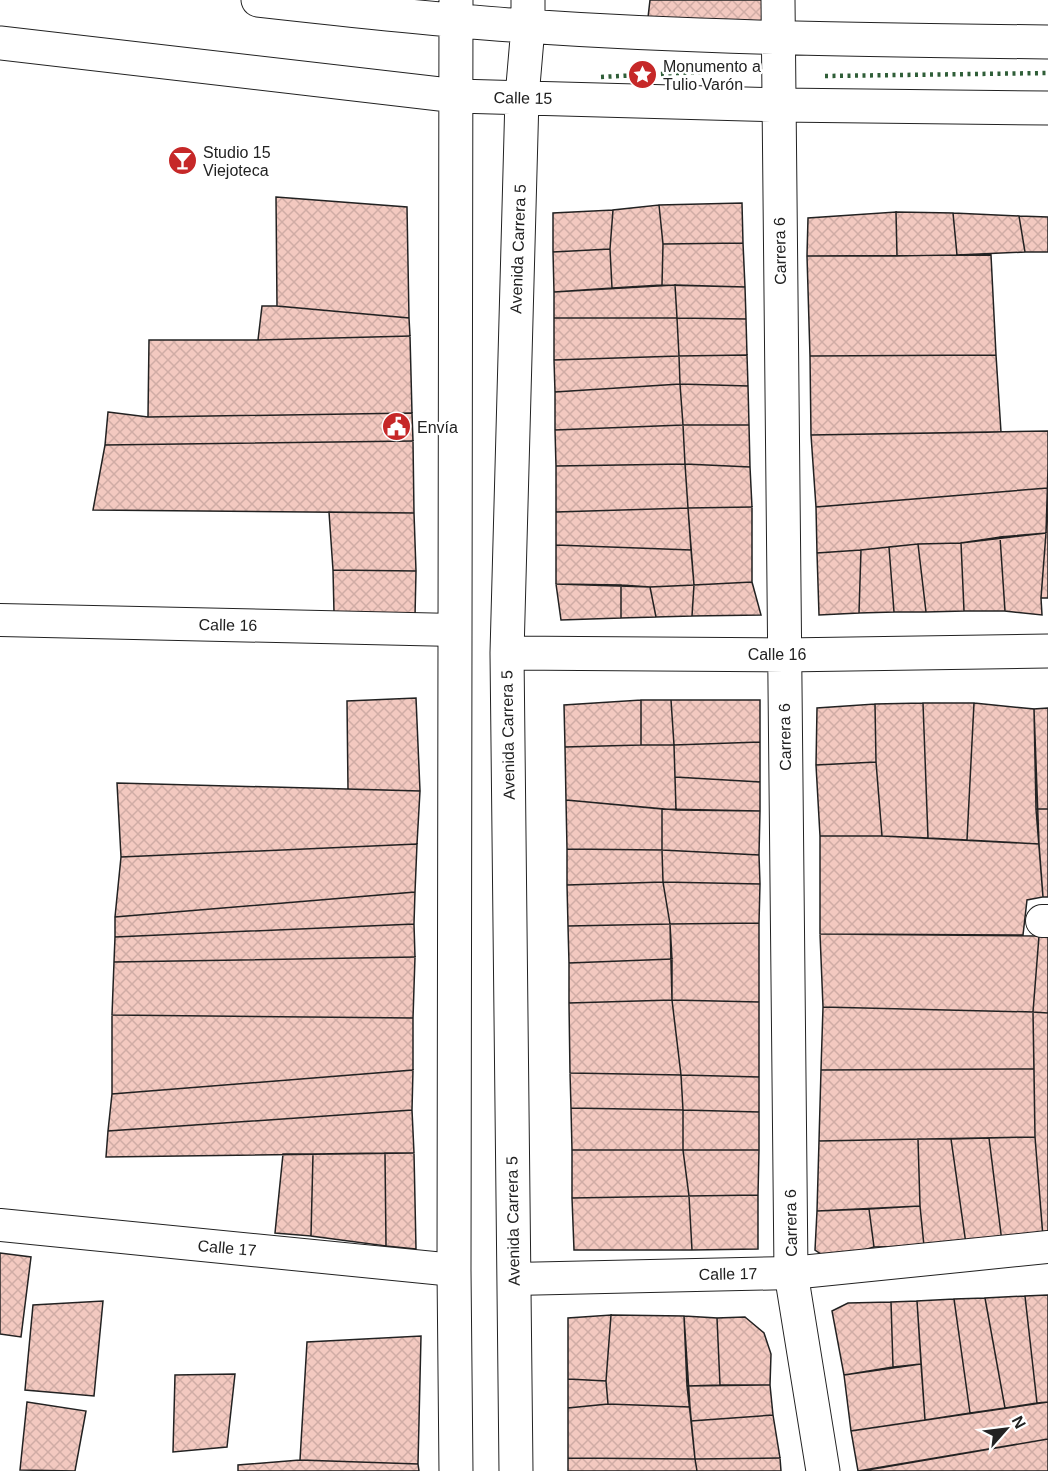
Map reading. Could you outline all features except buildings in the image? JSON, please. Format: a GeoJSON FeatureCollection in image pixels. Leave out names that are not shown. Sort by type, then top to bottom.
{"type":"FeatureCollection","features":[{"type":"Feature","properties":{"kind":"main road"},"geometry":{"type":"LineString","coordinates":[[258,0],[528,13],[779,38],[1048,42]]}},
{"type":"Feature","properties":{"kind":"main road","name":"Carrera 6"},"geometry":{"type":"LineString","coordinates":[[778,0],[791,1273],[823,1471]]}},
{"type":"Feature","properties":{"kind":"main road"},"geometry":{"type":"LineString","coordinates":[[456,11],[454,1270],[456,1471]]}},
{"type":"Feature","properties":{"kind":"main road","name":"Avenida Carrera 5"},"geometry":{"type":"LineString","coordinates":[[516,1471],[507,653],[522,97],[528,13]]}},
{"type":"Feature","properties":{"kind":"main road","name":"Calle 15"},"geometry":{"type":"LineString","coordinates":[[0,43],[457,96],[779,105],[1048,108]]}},
{"type":"Feature","properties":{"kind":"main road","name":"Calle 16"},"geometry":{"type":"LineString","coordinates":[[507,653],[784,655],[1048,651]]}},
{"type":"Feature","properties":{"kind":"street","name":"Calle 16"},"geometry":{"type":"LineString","coordinates":[[0,621],[455,630]]}},
{"type":"Feature","properties":{"kind":"street","name":"Calle 17"},"geometry":{"type":"LineString","coordinates":[[0,1225],[32,1230],[454,1270]]}},
{"type":"Feature","properties":{"kind":"street","name":"Calle 17"},"geometry":{"type":"LineString","coordinates":[[514,1279],[791,1273],[1048,1246]]}},
{"type":"Feature","properties":{"kind":"hedge"},"geometry":{"type":"LineString","coordinates":[[601,77],[736,70]]}},
{"type":"Feature","properties":{"kind":"hedge"},"geometry":{"type":"LineString","coordinates":[[825,76],[1048,73]]}},
{"type":"Feature","properties":{"kind":"place","name":"Monumento a Tulio Varón"},"geometry":{"type":"Point","coordinates":[642,75]}},
{"type":"Feature","properties":{"kind":"place","name":"Studio 15 Viejoteca"},"geometry":{"type":"Point","coordinates":[182,161]}},
{"type":"Feature","properties":{"kind":"place","name":"Envía"},"geometry":{"type":"Point","coordinates":[396,427]}}]}
